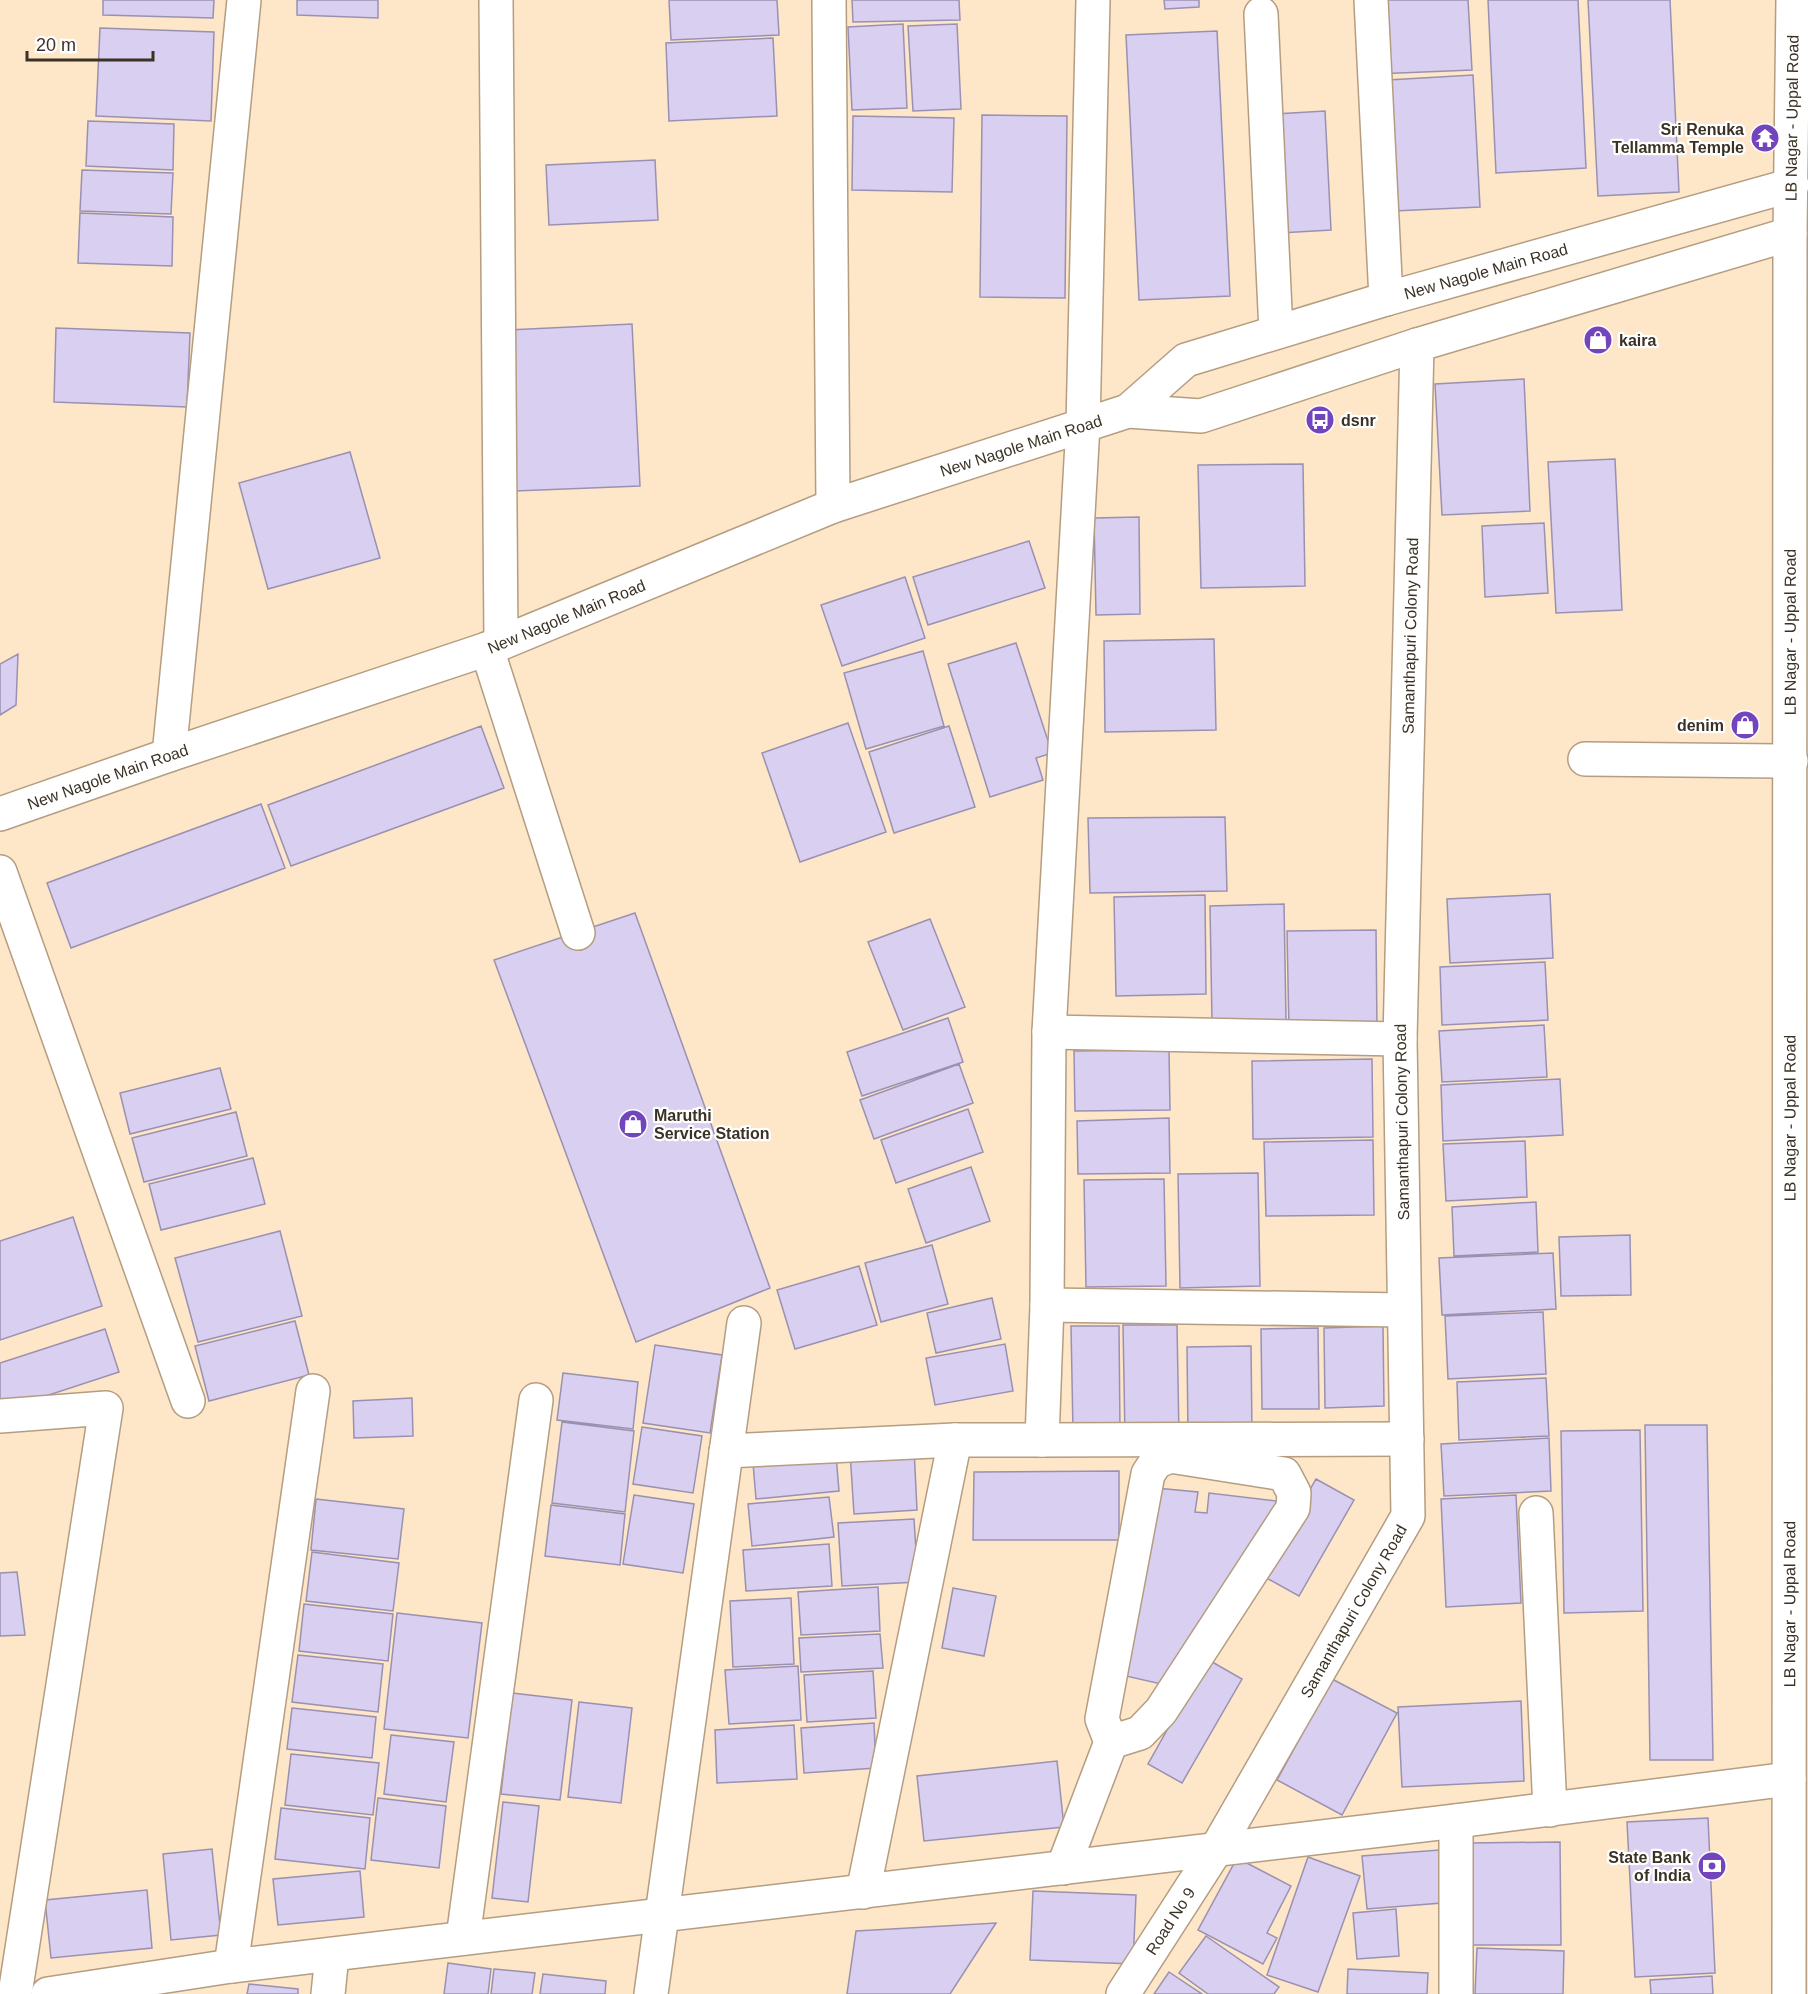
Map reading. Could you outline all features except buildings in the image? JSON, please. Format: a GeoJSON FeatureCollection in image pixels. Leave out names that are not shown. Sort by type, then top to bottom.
{"type":"FeatureCollection","features":[{"type":"Feature","properties":{"kind":"street"},"geometry":{"type":"LineString","coordinates":[[169,755],[244,0]]}},
{"type":"Feature","properties":{"kind":"street"},"geometry":{"type":"LineString","coordinates":[[496,0],[494,646],[578,933]]}},
{"type":"Feature","properties":{"kind":"street"},"geometry":{"type":"LineString","coordinates":[[829,0],[833,506]]}},
{"type":"Feature","properties":{"kind":"street"},"geometry":{"type":"LineString","coordinates":[[1042,1440],[1047,1305],[1049,1032],[1083,425],[1093,0]]}},
{"type":"Feature","properties":{"kind":"street"},"geometry":{"type":"LineString","coordinates":[[1371,0],[1386,299]]}},
{"type":"Feature","properties":{"kind":"street","name":"LB Nagar - Uppal Road"},"geometry":{"type":"LineString","coordinates":[[1789,1994],[1789,1779],[1799,902],[1791,761],[1784,239],[1792,185],[1793,0]]}},
{"type":"Feature","properties":{"kind":"street"},"geometry":{"type":"LineString","coordinates":[[1261,14],[1276,332]]}},
{"type":"Feature","properties":{"kind":"street","name":"New Nagole Main Road"},"geometry":{"type":"LineString","coordinates":[[1128,411],[1186,360],[1386,299],[1792,185]]}},
{"type":"Feature","properties":{"kind":"street","name":"New Nagole Main Road"},"geometry":{"type":"LineString","coordinates":[[0,814],[494,646],[833,506],[1083,425],[1128,411],[1202,416],[1417,345],[1784,239]]}},
{"type":"Feature","properties":{"kind":"street","name":"Samanthapuri Colony Road"},"geometry":{"type":"LineString","coordinates":[[1217,1848],[1408,1516],[1400,1039],[1417,345]]}},
{"type":"Feature","properties":{"kind":"street"},"geometry":{"type":"LineString","coordinates":[[1585,759],[1791,761]]}},
{"type":"Feature","properties":{"kind":"street"},"geometry":{"type":"LineString","coordinates":[[0,872],[188,1401]]}},
{"type":"Feature","properties":{"kind":"street"},"geometry":{"type":"LineString","coordinates":[[1049,1032],[1400,1039]]}},
{"type":"Feature","properties":{"kind":"street"},"geometry":{"type":"LineString","coordinates":[[1047,1305],[1404,1310]]}},
{"type":"Feature","properties":{"kind":"street"},"geometry":{"type":"LineString","coordinates":[[651,1994],[744,1323]]}},
{"type":"Feature","properties":{"kind":"street"},"geometry":{"type":"LineString","coordinates":[[231,1966],[313,1391]]}},
{"type":"Feature","properties":{"kind":"street"},"geometry":{"type":"LineString","coordinates":[[463,1938],[536,1400]]}},
{"type":"Feature","properties":{"kind":"street"},"geometry":{"type":"LineString","coordinates":[[0,1416],[106,1408],[15,1994]]}},
{"type":"Feature","properties":{"kind":"street"},"geometry":{"type":"LineString","coordinates":[[726,1451],[955,1440],[1407,1439]]}},
{"type":"Feature","properties":{"kind":"street"},"geometry":{"type":"LineString","coordinates":[[862,1892],[955,1440]]}},
{"type":"Feature","properties":{"kind":"street"},"geometry":{"type":"LineString","coordinates":[[1063,1868],[1111,1742],[1101,1719],[1148,1474],[1156,1462],[1170,1456],[1284,1474],[1294,1493],[1293,1508],[1161,1711],[1140,1733],[1111,1742]]}},
{"type":"Feature","properties":{"kind":"street"},"geometry":{"type":"LineString","coordinates":[[1536,1512],[1550,1810]]}},
{"type":"Feature","properties":{"kind":"street"},"geometry":{"type":"LineString","coordinates":[[48,1994],[231,1966],[1550,1810],[1789,1779]]}},
{"type":"Feature","properties":{"kind":"street"},"geometry":{"type":"LineString","coordinates":[[1456,1821],[1456,1994]]}},
{"type":"Feature","properties":{"kind":"street","name":"Road No 9"},"geometry":{"type":"LineString","coordinates":[[1123,1994],[1217,1848]]}},
{"type":"Feature","properties":{"kind":"street"},"geometry":{"type":"LineString","coordinates":[[328,1994],[332,1955]]}},
{"type":"Feature","properties":{"kind":"place","name":"Sri Renuka Tellamma Temple"},"geometry":{"type":"Point","coordinates":[1765,138]}},
{"type":"Feature","properties":{"kind":"place","name":"kaira"},"geometry":{"type":"Point","coordinates":[1598,340]}},
{"type":"Feature","properties":{"kind":"place","name":"dsnr"},"geometry":{"type":"Point","coordinates":[1320,420]}},
{"type":"Feature","properties":{"kind":"place","name":"denim"},"geometry":{"type":"Point","coordinates":[1745,725]}},
{"type":"Feature","properties":{"kind":"place","name":"Maruthi Service Station"},"geometry":{"type":"Point","coordinates":[633,1124]}},
{"type":"Feature","properties":{"kind":"place","name":"State Bank of India"},"geometry":{"type":"Point","coordinates":[1712,1866]}}]}
